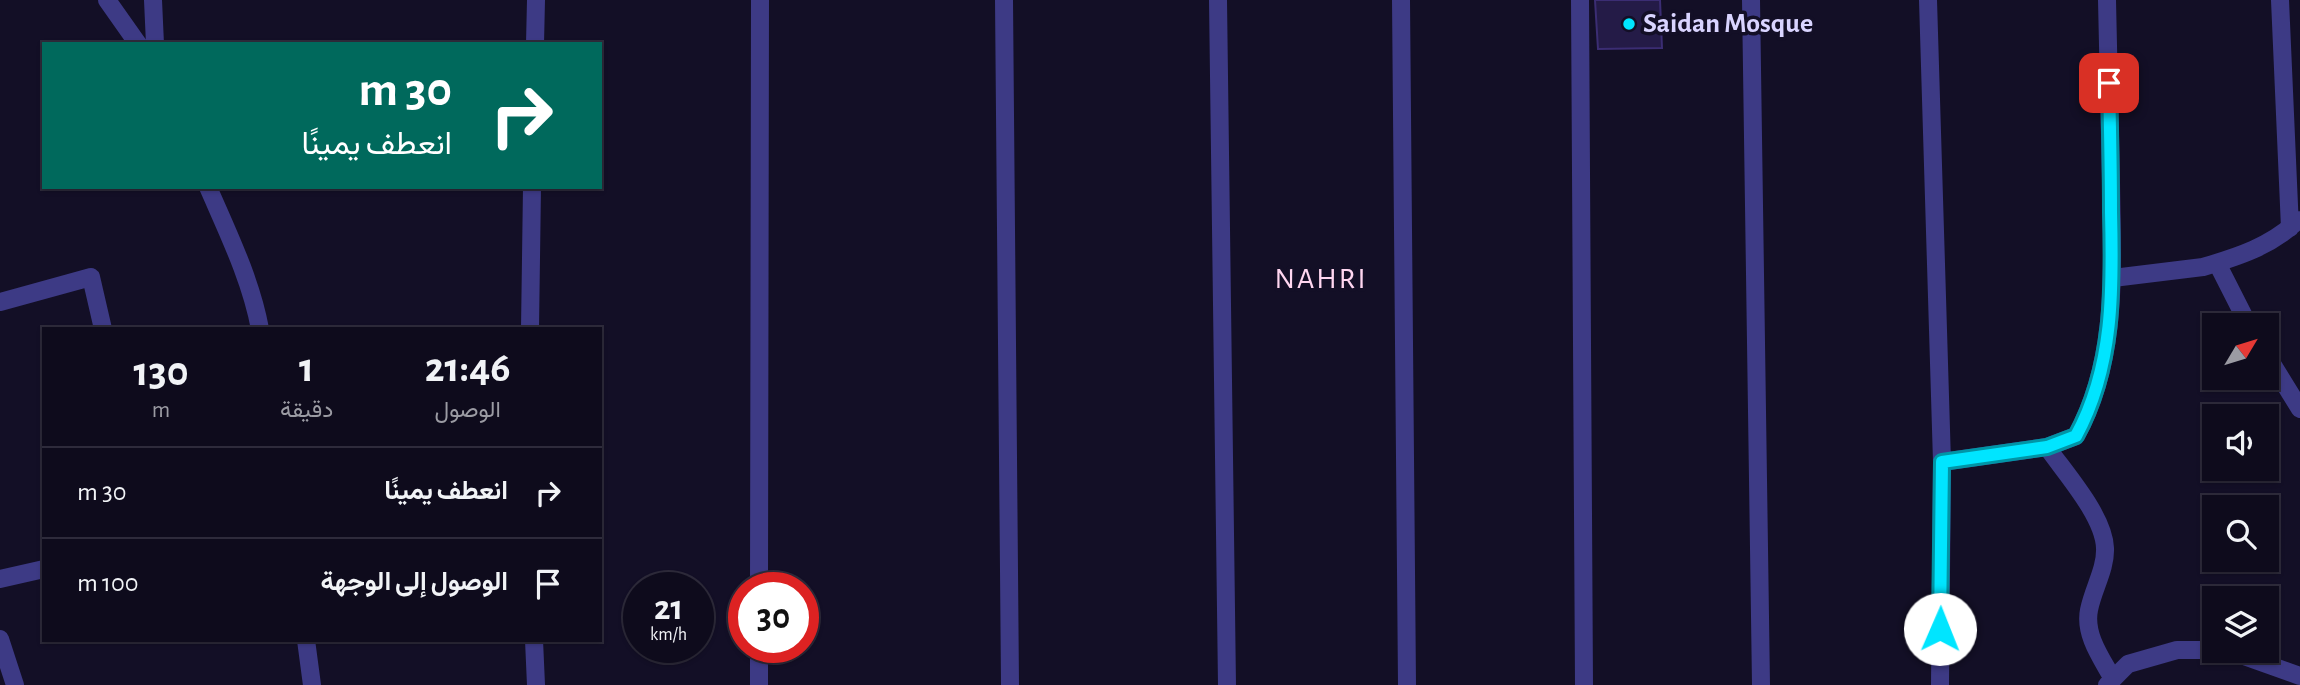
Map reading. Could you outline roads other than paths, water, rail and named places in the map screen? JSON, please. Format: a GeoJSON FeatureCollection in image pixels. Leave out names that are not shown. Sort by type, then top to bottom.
{"type":"FeatureCollection","features":[{"type":"Feature","properties":{"kind":"street"},"geometry":{"type":"LineString","coordinates":[[107,0],[137,42]]}},
{"type":"Feature","properties":{"kind":"street"},"geometry":{"type":"LineString","coordinates":[[153,0],[155,42]]}},
{"type":"Feature","properties":{"kind":"street"},"geometry":{"type":"LineString","coordinates":[[535,42],[536,0]]}},
{"type":"Feature","properties":{"kind":"street"},"geometry":{"type":"LineString","coordinates":[[759,572],[760,0]]}},
{"type":"Feature","properties":{"kind":"street"},"geometry":{"type":"LineString","coordinates":[[1003,0],[1010,685]]}},
{"type":"Feature","properties":{"kind":"street"},"geometry":{"type":"LineString","coordinates":[[1218,0],[1227,685]]}},
{"type":"Feature","properties":{"kind":"street"},"geometry":{"type":"LineString","coordinates":[[1401,0],[1407,685]]}},
{"type":"Feature","properties":{"kind":"street"},"geometry":{"type":"LineString","coordinates":[[1580,0],[1584,685]]}},
{"type":"Feature","properties":{"kind":"street"},"geometry":{"type":"LineString","coordinates":[[1751,0],[1761,685]]}},
{"type":"Feature","properties":{"kind":"street"},"geometry":{"type":"LineString","coordinates":[[1928,0],[1942,462],[1940,685]]}},
{"type":"Feature","properties":{"kind":"street"},"geometry":{"type":"LineString","coordinates":[[1942,462],[2047,447],[2076,436],[2090,410],[2104,364],[2113,278],[2107,0]]}},
{"type":"Feature","properties":{"kind":"street"},"geometry":{"type":"LineString","coordinates":[[2113,278],[2217,263],[2252,252],[2295,223],[2280,0]]}},
{"type":"Feature","properties":{"kind":"street"},"geometry":{"type":"LineString","coordinates":[[209,189],[239,257],[260,327]]}},
{"type":"Feature","properties":{"kind":"street"},"geometry":{"type":"LineString","coordinates":[[530,327],[532,189]]}},
{"type":"Feature","properties":{"kind":"street"},"geometry":{"type":"LineString","coordinates":[[2217,263],[2242,313]]}},
{"type":"Feature","properties":{"kind":"street"},"geometry":{"type":"LineString","coordinates":[[0,302],[91,277],[103,327]]}},
{"type":"Feature","properties":{"kind":"street"},"geometry":{"type":"LineString","coordinates":[[2279,375],[2300,409]]}},
{"type":"Feature","properties":{"kind":"street"},"geometry":{"type":"LineString","coordinates":[[2047,447],[2098,520],[2105,548],[2099,580],[2088,611],[2091,639],[2110,682],[2128,664],[2177,650],[2202,650]]}},
{"type":"Feature","properties":{"kind":"street"},"geometry":{"type":"LineString","coordinates":[[0,579],[42,569]]}},
{"type":"Feature","properties":{"kind":"street"},"geometry":{"type":"LineString","coordinates":[[0,639],[15,685]]}},
{"type":"Feature","properties":{"kind":"street"},"geometry":{"type":"LineString","coordinates":[[306,642],[312,685]]}},
{"type":"Feature","properties":{"kind":"street"},"geometry":{"type":"LineString","coordinates":[[534,642],[536,685]]}},
{"type":"Feature","properties":{"kind":"street"},"geometry":{"type":"LineString","coordinates":[[759,663],[759,685]]}},
{"type":"Feature","properties":{"kind":"street"},"geometry":{"type":"LineString","coordinates":[[2264,663],[2300,676]]}},
{"type":"Feature","properties":{"kind":"place","name":"Saidan Mosque"},"geometry":{"type":"Point","coordinates":[1629,24]}},
{"type":"Feature","properties":{"kind":"district","name":"NAHRI"},"geometry":{"type":"Point","coordinates":[1321,279]}}]}
